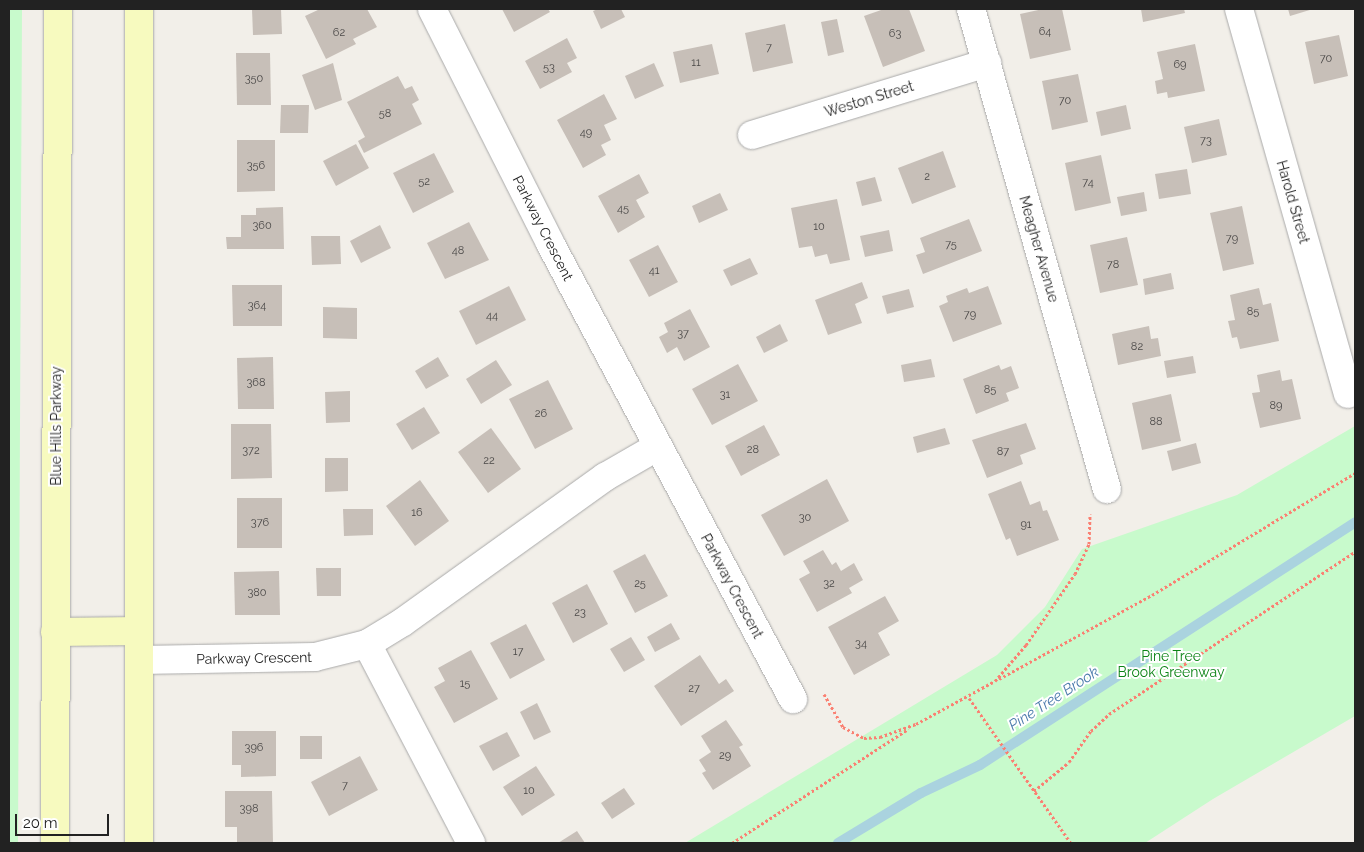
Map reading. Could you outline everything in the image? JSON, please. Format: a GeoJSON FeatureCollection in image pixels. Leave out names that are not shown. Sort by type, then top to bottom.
{"type":"FeatureCollection","features":[{"type":"Feature","properties":{"kind":"main road","name":"Blue Hills Parkway"},"geometry":{"type":"LineString","coordinates":[[55,843],[58,9]]}},
{"type":"Feature","properties":{"kind":"main road"},"geometry":{"type":"LineString","coordinates":[[139,9],[139,843]]}},
{"type":"Feature","properties":{"kind":"main road"},"geometry":{"type":"LineString","coordinates":[[55,632],[139,631]]}},
{"type":"Feature","properties":{"kind":"street","name":"Parkway Crescent"},"geometry":{"type":"LineString","coordinates":[[432,9],[657,446],[793,699]]}},
{"type":"Feature","properties":{"kind":"street","name":"Meagher Avenue"},"geometry":{"type":"LineString","coordinates":[[971,9],[1107,489]]}},
{"type":"Feature","properties":{"kind":"street","name":"Harold Street"},"geometry":{"type":"LineString","coordinates":[[1239,9],[1348,394]]}},
{"type":"Feature","properties":{"kind":"street","name":"Weston Street"},"geometry":{"type":"LineString","coordinates":[[752,135],[987,63]]}},
{"type":"Feature","properties":{"kind":"street","name":"Parkway Crescent"},"geometry":{"type":"LineString","coordinates":[[139,660],[315,658],[367,644],[403,622],[605,477],[657,446]]}},
{"type":"Feature","properties":{"kind":"street"},"geometry":{"type":"LineString","coordinates":[[367,644],[471,843]]}},
{"type":"Feature","properties":{"kind":"path"},"geometry":{"type":"LineString","coordinates":[[793,699],[818,684],[842,727],[864,738],[888,735],[916,724],[968,698],[995,681],[1152,595],[1355,473]]}},
{"type":"Feature","properties":{"kind":"path"},"geometry":{"type":"LineString","coordinates":[[995,681],[1026,645],[1083,560],[1092,528],[1085,495],[1107,489]]}},
{"type":"Feature","properties":{"kind":"path"},"geometry":{"type":"LineString","coordinates":[[1034,791],[1069,762],[1091,731],[1109,714],[1355,552]]}},
{"type":"Feature","properties":{"kind":"path"},"geometry":{"type":"LineString","coordinates":[[968,698],[1072,843]]}},
{"type":"Feature","properties":{"kind":"path"},"geometry":{"type":"LineString","coordinates":[[732,843],[916,724]]}},
{"type":"Feature","properties":{"kind":"green space"},"geometry":{"type":"Polygon","coordinates":[[[9,9],[22,9],[18,843],[9,843],[9,9]]]}},
{"type":"Feature","properties":{"kind":"green space","name":"Pine Tree Brook Greenway"},"geometry":{"type":"Polygon","coordinates":[[[1355,426],[1355,716],[1213,799],[1145,843],[685,843],[997,655],[1045,607],[1082,549],[1237,495],[1355,426]]]}},
{"type":"Feature","properties":{"kind":"building"},"geometry":{"type":"Polygon","coordinates":[[[252,9],[281,9],[282,34],[253,35],[252,9]]]}},
{"type":"Feature","properties":{"kind":"building"},"geometry":{"type":"Polygon","coordinates":[[[320,9],[367,9],[377,27],[353,39],[356,44],[326,59],[305,16],[320,9]]]}},
{"type":"Feature","properties":{"kind":"building"},"geometry":{"type":"Polygon","coordinates":[[[502,9],[548,9],[550,12],[514,32],[502,9]]]}},
{"type":"Feature","properties":{"kind":"building"},"geometry":{"type":"Polygon","coordinates":[[[598,9],[621,9],[625,17],[601,29],[593,11],[598,9]]]}},
{"type":"Feature","properties":{"kind":"building"},"geometry":{"type":"Polygon","coordinates":[[[884,9],[909,9],[925,51],[883,67],[864,16],[884,9]]]}},
{"type":"Feature","properties":{"kind":"building"},"geometry":{"type":"Polygon","coordinates":[[[1043,9],[1062,9],[1071,50],[1030,59],[1020,14],[1043,9]]]}},
{"type":"Feature","properties":{"kind":"building"},"geometry":{"type":"Polygon","coordinates":[[[1141,9],[1184,9],[1185,13],[1143,22],[1141,9]]]}},
{"type":"Feature","properties":{"kind":"building"},"geometry":{"type":"Polygon","coordinates":[[[1288,9],[1313,9],[1290,16],[1288,9]]]}},
{"type":"Feature","properties":{"kind":"building"},"geometry":{"type":"Polygon","coordinates":[[[837,19],[844,52],[828,56],[821,22],[837,19]]]}},
{"type":"Feature","properties":{"kind":"building"},"geometry":{"type":"Polygon","coordinates":[[[785,24],[793,63],[753,72],[745,33],[785,24]]]}},
{"type":"Feature","properties":{"kind":"building"},"geometry":{"type":"Polygon","coordinates":[[[1339,35],[1348,76],[1314,84],[1305,42],[1339,35]]]}},
{"type":"Feature","properties":{"kind":"building"},"geometry":{"type":"Polygon","coordinates":[[[567,38],[577,58],[567,63],[572,72],[540,89],[525,61],[567,38]]]}},
{"type":"Feature","properties":{"kind":"building"},"geometry":{"type":"Polygon","coordinates":[[[712,44],[719,74],[680,83],[673,52],[712,44]]]}},
{"type":"Feature","properties":{"kind":"building"},"geometry":{"type":"Polygon","coordinates":[[[1195,44],[1205,91],[1168,98],[1167,92],[1157,94],[1155,81],[1163,79],[1157,52],[1195,44]]]}},
{"type":"Feature","properties":{"kind":"building"},"geometry":{"type":"Polygon","coordinates":[[[236,53],[270,53],[271,105],[237,105],[236,53]]]}},
{"type":"Feature","properties":{"kind":"building"},"geometry":{"type":"Polygon","coordinates":[[[333,63],[342,100],[315,110],[302,75],[333,63]]]}},
{"type":"Feature","properties":{"kind":"building"},"geometry":{"type":"Polygon","coordinates":[[[654,63],[664,86],[635,99],[625,76],[654,63]]]}},
{"type":"Feature","properties":{"kind":"building"},"geometry":{"type":"Polygon","coordinates":[[[1078,74],[1088,122],[1052,130],[1042,81],[1078,74]]]}},
{"type":"Feature","properties":{"kind":"building"},"geometry":{"type":"Polygon","coordinates":[[[398,76],[405,89],[412,86],[419,100],[412,104],[422,124],[364,153],[358,141],[365,137],[347,102],[398,76]]]}},
{"type":"Feature","properties":{"kind":"building"},"geometry":{"type":"Polygon","coordinates":[[[604,94],[617,119],[604,125],[611,140],[601,145],[606,155],[583,168],[557,120],[604,94]]]}},
{"type":"Feature","properties":{"kind":"building"},"geometry":{"type":"Polygon","coordinates":[[[281,105],[309,105],[308,133],[280,133],[281,105]]]}},
{"type":"Feature","properties":{"kind":"building"},"geometry":{"type":"Polygon","coordinates":[[[1126,105],[1131,129],[1101,136],[1096,112],[1126,105]]]}},
{"type":"Feature","properties":{"kind":"building"},"geometry":{"type":"Polygon","coordinates":[[[1219,119],[1227,155],[1192,163],[1184,127],[1219,119]]]}},
{"type":"Feature","properties":{"kind":"building"},"geometry":{"type":"Polygon","coordinates":[[[237,140],[275,140],[275,191],[237,192],[237,140]]]}},
{"type":"Feature","properties":{"kind":"building"},"geometry":{"type":"Polygon","coordinates":[[[356,144],[369,168],[336,186],[323,161],[356,144]]]}},
{"type":"Feature","properties":{"kind":"building"},"geometry":{"type":"Polygon","coordinates":[[[943,151],[956,187],[912,204],[898,168],[943,151]]]}},
{"type":"Feature","properties":{"kind":"building"},"geometry":{"type":"Polygon","coordinates":[[[434,153],[454,192],[413,213],[393,173],[434,153]]]}},
{"type":"Feature","properties":{"kind":"building"},"geometry":{"type":"Polygon","coordinates":[[[1101,155],[1111,203],[1075,211],[1065,163],[1101,155]]]}},
{"type":"Feature","properties":{"kind":"building"},"geometry":{"type":"Polygon","coordinates":[[[1187,169],[1191,194],[1159,199],[1155,174],[1187,169]]]}},
{"type":"Feature","properties":{"kind":"building"},"geometry":{"type":"Polygon","coordinates":[[[639,174],[649,193],[636,200],[645,217],[618,233],[598,196],[639,174]]]}},
{"type":"Feature","properties":{"kind":"building"},"geometry":{"type":"Polygon","coordinates":[[[875,177],[882,201],[862,206],[856,182],[875,177]]]}},
{"type":"Feature","properties":{"kind":"building"},"geometry":{"type":"Polygon","coordinates":[[[1144,192],[1147,211],[1121,216],[1117,197],[1144,192]]]}},
{"type":"Feature","properties":{"kind":"building"},"geometry":{"type":"Polygon","coordinates":[[[720,193],[728,210],[699,223],[692,206],[720,193]]]}},
{"type":"Feature","properties":{"kind":"building"},"geometry":{"type":"Polygon","coordinates":[[[837,199],[850,260],[830,264],[827,254],[815,257],[812,246],[799,248],[791,208],[837,199]]]}},
{"type":"Feature","properties":{"kind":"building"},"geometry":{"type":"Polygon","coordinates":[[[1242,206],[1254,264],[1223,271],[1210,213],[1242,206]]]}},
{"type":"Feature","properties":{"kind":"building"},"geometry":{"type":"Polygon","coordinates":[[[283,207],[284,249],[227,249],[226,237],[241,237],[241,215],[256,215],[256,208],[283,207]]]}},
{"type":"Feature","properties":{"kind":"building"},"geometry":{"type":"Polygon","coordinates":[[[969,219],[982,251],[923,274],[916,255],[925,252],[920,238],[969,219]]]}},
{"type":"Feature","properties":{"kind":"building"},"geometry":{"type":"Polygon","coordinates":[[[469,222],[489,260],[445,279],[427,243],[469,222]]]}},
{"type":"Feature","properties":{"kind":"building"},"geometry":{"type":"Polygon","coordinates":[[[380,225],[391,248],[361,263],[350,241],[380,225]]]}},
{"type":"Feature","properties":{"kind":"building"},"geometry":{"type":"Polygon","coordinates":[[[889,230],[893,251],[865,257],[860,236],[889,230]]]}},
{"type":"Feature","properties":{"kind":"building"},"geometry":{"type":"Polygon","coordinates":[[[311,236],[340,236],[341,264],[312,265],[311,236]]]}},
{"type":"Feature","properties":{"kind":"building"},"geometry":{"type":"Polygon","coordinates":[[[1127,237],[1138,285],[1100,293],[1090,245],[1127,237]]]}},
{"type":"Feature","properties":{"kind":"building"},"geometry":{"type":"Polygon","coordinates":[[[658,245],[678,282],[649,297],[629,260],[658,245]]]}},
{"type":"Feature","properties":{"kind":"building"},"geometry":{"type":"Polygon","coordinates":[[[750,258],[758,274],[731,286],[723,270],[750,258]]]}},
{"type":"Feature","properties":{"kind":"building"},"geometry":{"type":"Polygon","coordinates":[[[1171,273],[1174,289],[1145,295],[1143,279],[1171,273]]]}},
{"type":"Feature","properties":{"kind":"building"},"geometry":{"type":"Polygon","coordinates":[[[862,282],[868,298],[855,304],[862,323],[828,335],[815,300],[862,282]]]}},
{"type":"Feature","properties":{"kind":"building"},"geometry":{"type":"Polygon","coordinates":[[[232,285],[282,285],[282,326],[233,326],[232,285]]]}},
{"type":"Feature","properties":{"kind":"building"},"geometry":{"type":"Polygon","coordinates":[[[509,286],[526,320],[476,345],[459,311],[509,286]]]}},
{"type":"Feature","properties":{"kind":"building"},"geometry":{"type":"Polygon","coordinates":[[[988,286],[1002,324],[953,342],[939,306],[948,302],[946,296],[967,288],[969,293],[988,286]]]}},
{"type":"Feature","properties":{"kind":"building"},"geometry":{"type":"Polygon","coordinates":[[[1259,288],[1263,305],[1271,303],[1279,341],[1240,349],[1237,337],[1232,338],[1228,321],[1235,320],[1230,295],[1259,288]]]}},
{"type":"Feature","properties":{"kind":"building"},"geometry":{"type":"Polygon","coordinates":[[[909,289],[914,307],[887,314],[882,296],[909,289]]]}},
{"type":"Feature","properties":{"kind":"building"},"geometry":{"type":"Polygon","coordinates":[[[323,307],[357,308],[357,339],[323,338],[323,307]]]}},
{"type":"Feature","properties":{"kind":"building"},"geometry":{"type":"Polygon","coordinates":[[[690,309],[710,347],[684,361],[677,347],[667,353],[659,337],[668,332],[664,323],[690,309]]]}},
{"type":"Feature","properties":{"kind":"building"},"geometry":{"type":"Polygon","coordinates":[[[780,324],[788,341],[764,353],[756,337],[780,324]]]}},
{"type":"Feature","properties":{"kind":"building"},"geometry":{"type":"Polygon","coordinates":[[[1149,326],[1151,339],[1158,338],[1161,356],[1118,365],[1112,334],[1149,326]]]}},
{"type":"Feature","properties":{"kind":"building"},"geometry":{"type":"Polygon","coordinates":[[[1193,356],[1196,373],[1167,378],[1164,361],[1193,356]]]}},
{"type":"Feature","properties":{"kind":"building"},"geometry":{"type":"Polygon","coordinates":[[[273,357],[274,409],[238,409],[237,358],[273,357]]]}},
{"type":"Feature","properties":{"kind":"building"},"geometry":{"type":"Polygon","coordinates":[[[438,357],[449,376],[426,389],[415,371],[438,357]]]}},
{"type":"Feature","properties":{"kind":"building"},"geometry":{"type":"Polygon","coordinates":[[[931,359],[935,377],[904,382],[901,365],[931,359]]]}},
{"type":"Feature","properties":{"kind":"building"},"geometry":{"type":"Polygon","coordinates":[[[496,360],[512,385],[481,404],[466,379],[496,360]]]}},
{"type":"Feature","properties":{"kind":"building"},"geometry":{"type":"Polygon","coordinates":[[[738,364],[758,401],[712,425],[692,389],[738,364]]]}},
{"type":"Feature","properties":{"kind":"building"},"geometry":{"type":"Polygon","coordinates":[[[999,365],[1001,370],[1011,366],[1019,388],[1006,393],[1009,401],[976,414],[963,379],[999,365]]]}},
{"type":"Feature","properties":{"kind":"building"},"geometry":{"type":"Polygon","coordinates":[[[1280,370],[1282,381],[1292,379],[1301,419],[1260,428],[1252,393],[1260,392],[1257,375],[1280,370]]]}},
{"type":"Feature","properties":{"kind":"building"},"geometry":{"type":"Polygon","coordinates":[[[548,380],[573,429],[535,449],[509,399],[548,380]]]}},
{"type":"Feature","properties":{"kind":"building"},"geometry":{"type":"Polygon","coordinates":[[[350,391],[350,422],[326,423],[325,392],[350,391]]]}},
{"type":"Feature","properties":{"kind":"building"},"geometry":{"type":"Polygon","coordinates":[[[1171,394],[1181,441],[1142,450],[1132,403],[1171,394]]]}},
{"type":"Feature","properties":{"kind":"building"},"geometry":{"type":"Polygon","coordinates":[[[424,407],[440,433],[412,450],[396,424],[424,407]]]}},
{"type":"Feature","properties":{"kind":"building"},"geometry":{"type":"Polygon","coordinates":[[[1026,423],[1036,449],[1020,455],[1023,464],[987,478],[972,440],[1026,423]]]}},
{"type":"Feature","properties":{"kind":"building"},"geometry":{"type":"Polygon","coordinates":[[[231,424],[271,424],[272,478],[231,479],[231,424]]]}},
{"type":"Feature","properties":{"kind":"building"},"geometry":{"type":"Polygon","coordinates":[[[764,425],[780,455],[741,476],[725,446],[764,425]]]}},
{"type":"Feature","properties":{"kind":"building"},"geometry":{"type":"Polygon","coordinates":[[[491,428],[521,469],[488,493],[458,452],[491,428]]]}},
{"type":"Feature","properties":{"kind":"building"},"geometry":{"type":"Polygon","coordinates":[[[945,428],[950,444],[917,453],[913,437],[945,428]]]}},
{"type":"Feature","properties":{"kind":"building"},"geometry":{"type":"Polygon","coordinates":[[[1196,443],[1201,463],[1172,471],[1167,451],[1196,443]]]}},
{"type":"Feature","properties":{"kind":"building"},"geometry":{"type":"Polygon","coordinates":[[[325,458],[348,458],[348,491],[325,492],[325,458]]]}},
{"type":"Feature","properties":{"kind":"building"},"geometry":{"type":"Polygon","coordinates":[[[827,479],[849,521],[784,556],[761,515],[827,479]]]}},
{"type":"Feature","properties":{"kind":"building"},"geometry":{"type":"Polygon","coordinates":[[[420,480],[449,521],[415,546],[386,506],[420,480]]]}},
{"type":"Feature","properties":{"kind":"building"},"geometry":{"type":"Polygon","coordinates":[[[1021,481],[1030,505],[1040,501],[1043,511],[1047,510],[1059,540],[1017,556],[1010,538],[1006,540],[988,494],[1021,481]]]}},
{"type":"Feature","properties":{"kind":"building"},"geometry":{"type":"Polygon","coordinates":[[[237,498],[282,498],[282,548],[237,548],[237,498]]]}},
{"type":"Feature","properties":{"kind":"building"},"geometry":{"type":"Polygon","coordinates":[[[343,509],[373,509],[373,535],[344,536],[343,509]]]}},
{"type":"Feature","properties":{"kind":"building"},"geometry":{"type":"Polygon","coordinates":[[[823,550],[832,565],[836,562],[841,571],[854,563],[863,580],[849,588],[852,593],[817,612],[799,579],[810,573],[803,561],[823,550]]]}},
{"type":"Feature","properties":{"kind":"building"},"geometry":{"type":"Polygon","coordinates":[[[645,554],[668,596],[635,613],[613,571],[645,554]]]}},
{"type":"Feature","properties":{"kind":"building"},"geometry":{"type":"Polygon","coordinates":[[[316,568],[341,568],[341,596],[317,596],[316,568]]]}},
{"type":"Feature","properties":{"kind":"building"},"geometry":{"type":"Polygon","coordinates":[[[279,571],[280,615],[235,615],[234,572],[279,571]]]}},
{"type":"Feature","properties":{"kind":"building"},"geometry":{"type":"Polygon","coordinates":[[[587,584],[608,624],[573,643],[552,603],[587,584]]]}},
{"type":"Feature","properties":{"kind":"building"},"geometry":{"type":"Polygon","coordinates":[[[885,596],[899,621],[878,633],[890,655],[854,675],[828,627],[885,596]]]}},
{"type":"Feature","properties":{"kind":"building"},"geometry":{"type":"Polygon","coordinates":[[[671,623],[680,639],[655,652],[647,637],[671,623]]]}},
{"type":"Feature","properties":{"kind":"building"},"geometry":{"type":"Polygon","coordinates":[[[526,624],[545,660],[510,679],[490,643],[526,624]]]}},
{"type":"Feature","properties":{"kind":"building"},"geometry":{"type":"Polygon","coordinates":[[[631,637],[645,660],[624,672],[610,649],[631,637]]]}},
{"type":"Feature","properties":{"kind":"building"},"geometry":{"type":"Polygon","coordinates":[[[471,650],[498,699],[454,723],[434,687],[445,681],[438,668],[471,650]]]}},
{"type":"Feature","properties":{"kind":"building"},"geometry":{"type":"Polygon","coordinates":[[[700,655],[719,684],[726,679],[734,691],[681,726],[654,686],[700,655]]]}},
{"type":"Feature","properties":{"kind":"building"},"geometry":{"type":"Polygon","coordinates":[[[537,703],[551,732],[534,740],[520,712],[537,703]]]}},
{"type":"Feature","properties":{"kind":"building"},"geometry":{"type":"Polygon","coordinates":[[[726,720],[743,745],[739,747],[751,766],[713,790],[702,773],[706,771],[699,760],[711,752],[701,736],[726,720]]]}},
{"type":"Feature","properties":{"kind":"building"},"geometry":{"type":"Polygon","coordinates":[[[232,731],[276,731],[276,776],[241,777],[241,765],[232,765],[232,731]]]}},
{"type":"Feature","properties":{"kind":"building"},"geometry":{"type":"Polygon","coordinates":[[[507,732],[520,756],[493,771],[479,746],[507,732]]]}},
{"type":"Feature","properties":{"kind":"building"},"geometry":{"type":"Polygon","coordinates":[[[300,736],[322,736],[322,759],[300,759],[300,736]]]}},
{"type":"Feature","properties":{"kind":"building"},"geometry":{"type":"Polygon","coordinates":[[[360,756],[378,790],[329,816],[311,782],[360,756]]]}},
{"type":"Feature","properties":{"kind":"building"},"geometry":{"type":"Polygon","coordinates":[[[536,766],[555,795],[522,816],[503,787],[536,766]]]}},
{"type":"Feature","properties":{"kind":"building"},"geometry":{"type":"Polygon","coordinates":[[[624,788],[635,804],[612,819],[601,803],[624,788]]]}},
{"type":"Feature","properties":{"kind":"building"},"geometry":{"type":"Polygon","coordinates":[[[225,791],[272,791],[273,843],[237,843],[237,827],[225,827],[225,791]]]}},
{"type":"Feature","properties":{"kind":"building"},"geometry":{"type":"Polygon","coordinates":[[[577,831],[585,843],[558,843],[577,831]]]}},
{"type":"Feature","properties":{"kind":"waterway","name":"Pine Tree Brook"},"geometry":{"type":"LineString","coordinates":[[838,843],[921,793],[980,765],[1355,522]]}}]}
